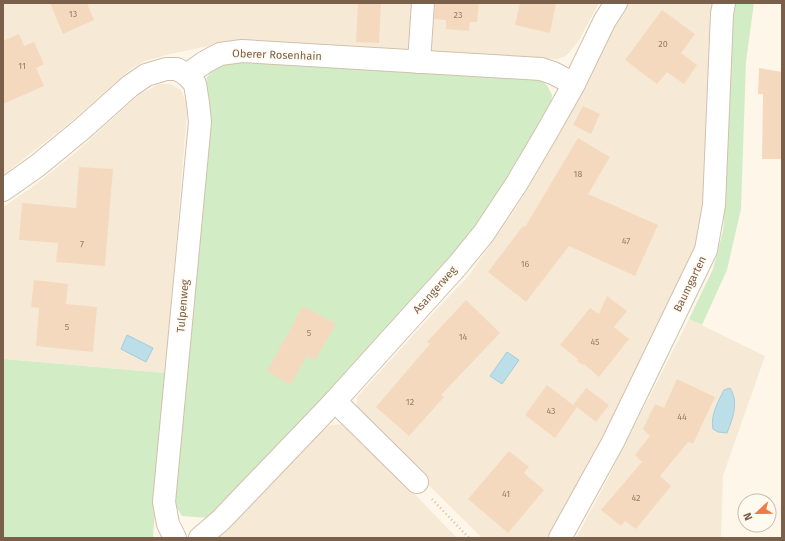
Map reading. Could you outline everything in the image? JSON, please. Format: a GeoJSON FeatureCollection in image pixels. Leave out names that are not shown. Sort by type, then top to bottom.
{"type":"FeatureCollection","features":[{"type":"Feature","properties":{"kind":"street"},"geometry":{"type":"LineString","coordinates":[[419,62],[422,3]]}},
{"type":"Feature","properties":{"kind":"street","name":"Asangerweg"},"geometry":{"type":"LineString","coordinates":[[200,538],[221,520],[335,402],[458,265],[484,233],[517,183],[574,84],[605,20],[616,3]]}},
{"type":"Feature","properties":{"kind":"street","name":"Baumgarten"},"geometry":{"type":"LineString","coordinates":[[560,538],[613,442],[706,250],[714,205],[722,14],[724,3]]}},
{"type":"Feature","properties":{"kind":"street","name":"Oberer Rosenhain"},"geometry":{"type":"LineString","coordinates":[[187,75],[205,62],[220,54],[242,51],[541,69],[553,73],[574,84]]}},
{"type":"Feature","properties":{"kind":"street"},"geometry":{"type":"LineString","coordinates":[[3,190],[37,166],[82,129],[130,86],[146,75],[166,69],[177,69],[187,75]]}},
{"type":"Feature","properties":{"kind":"street","name":"Tulpenweg"},"geometry":{"type":"LineString","coordinates":[[175,538],[168,524],[164,502],[200,122],[195,84],[187,75]]}},
{"type":"Feature","properties":{"kind":"street"},"geometry":{"type":"LineString","coordinates":[[335,402],[417,482]]}},
{"type":"Feature","properties":{"kind":"path"},"geometry":{"type":"LineString","coordinates":[[417,482],[469,538]]}},
{"type":"Feature","properties":{"kind":"shaded area"},"geometry":{"type":"Polygon","coordinates":[[[3,3],[599,3],[578,42],[566,56],[557,59],[235,44],[204,47],[145,61],[132,68],[67,125],[3,175],[3,3]]]}},
{"type":"Feature","properties":{"kind":"shaded area"},"geometry":{"type":"Polygon","coordinates":[[[629,3],[715,3],[702,220],[695,246],[607,431],[563,516],[549,538],[482,538],[357,414],[357,397],[469,275],[512,214],[567,121],[586,79],[616,22],[629,3]]]}},
{"type":"Feature","properties":{"kind":"shaded area"},"geometry":{"type":"Polygon","coordinates":[[[159,84],[171,84],[181,90],[186,102],[187,114],[165,373],[4,359],[3,367],[3,207],[31,188],[75,153],[140,94],[159,84]]]}},
{"type":"Feature","properties":{"kind":"shaded area"},"geometry":{"type":"Polygon","coordinates":[[[689,319],[765,356],[723,476],[721,538],[576,538],[606,482],[689,319]]]}},
{"type":"Feature","properties":{"kind":"shaded area"},"geometry":{"type":"Polygon","coordinates":[[[342,424],[349,426],[457,538],[212,538],[316,433],[330,425],[342,424]]]}},
{"type":"Feature","properties":{"kind":"green space"},"geometry":{"type":"Polygon","coordinates":[[[733,3],[754,3],[746,62],[741,209],[727,270],[702,325],[689,319],[713,269],[723,231],[727,175],[728,81],[733,3]]]}},
{"type":"Feature","properties":{"kind":"green space"},"geometry":{"type":"Polygon","coordinates":[[[229,61],[534,78],[547,85],[552,95],[551,107],[519,164],[452,261],[208,518],[182,516],[173,501],[207,77],[215,68],[229,61]]]}},
{"type":"Feature","properties":{"kind":"green space"},"geometry":{"type":"Polygon","coordinates":[[[4,359],[165,373],[153,538],[3,538],[4,359]]]}},
{"type":"Feature","properties":{"kind":"water"},"geometry":{"type":"Polygon","coordinates":[[[127,335],[153,348],[146,362],[121,349],[127,335]]]}},
{"type":"Feature","properties":{"kind":"water"},"geometry":{"type":"Polygon","coordinates":[[[507,352],[519,360],[502,384],[490,376],[507,352]]]}},
{"type":"Feature","properties":{"kind":"water"},"geometry":{"type":"Polygon","coordinates":[[[730,388],[733,393],[735,404],[733,416],[727,433],[718,432],[713,429],[712,424],[714,414],[724,390],[730,388]]]}},
{"type":"Feature","properties":{"kind":"building"},"geometry":{"type":"Polygon","coordinates":[[[50,3],[87,3],[94,20],[63,34],[50,3]]]}},
{"type":"Feature","properties":{"kind":"building"},"geometry":{"type":"Polygon","coordinates":[[[358,3],[381,3],[379,43],[356,42],[358,3]]]}},
{"type":"Feature","properties":{"kind":"building"},"geometry":{"type":"Polygon","coordinates":[[[435,3],[479,3],[477,22],[470,22],[469,31],[446,29],[446,20],[434,19],[435,3]]]}},
{"type":"Feature","properties":{"kind":"building"},"geometry":{"type":"Polygon","coordinates":[[[520,3],[556,3],[550,33],[515,25],[520,3]]]}},
{"type":"Feature","properties":{"kind":"building"},"geometry":{"type":"Polygon","coordinates":[[[662,10],[695,34],[681,53],[697,65],[684,84],[667,72],[657,84],[625,60],[662,10]]]}},
{"type":"Feature","properties":{"kind":"building"},"geometry":{"type":"Polygon","coordinates":[[[19,34],[24,46],[34,42],[44,64],[36,68],[44,86],[3,104],[3,41],[19,34]]]}},
{"type":"Feature","properties":{"kind":"building"},"geometry":{"type":"Polygon","coordinates":[[[759,68],[782,72],[782,159],[762,159],[763,94],[758,94],[759,68]]]}},
{"type":"Feature","properties":{"kind":"building"},"geometry":{"type":"Polygon","coordinates":[[[583,106],[600,114],[591,134],[573,125],[583,106]]]}},
{"type":"Feature","properties":{"kind":"building"},"geometry":{"type":"Polygon","coordinates":[[[578,138],[610,157],[588,194],[658,225],[635,276],[569,246],[526,302],[488,272],[523,226],[525,227],[578,138]]]}},
{"type":"Feature","properties":{"kind":"building"},"geometry":{"type":"Polygon","coordinates":[[[79,167],[113,169],[105,266],[56,262],[58,243],[19,240],[22,203],[76,208],[79,167]]]}},
{"type":"Feature","properties":{"kind":"building"},"geometry":{"type":"Polygon","coordinates":[[[34,280],[68,284],[66,304],[97,307],[93,352],[36,346],[39,308],[31,307],[34,280]]]}},
{"type":"Feature","properties":{"kind":"building"},"geometry":{"type":"Polygon","coordinates":[[[607,296],[627,311],[614,327],[629,339],[599,377],[584,364],[583,365],[577,361],[578,359],[560,345],[590,308],[599,314],[607,296]]]}},
{"type":"Feature","properties":{"kind":"building"},"geometry":{"type":"Polygon","coordinates":[[[466,300],[500,333],[441,395],[444,397],[409,436],[376,407],[430,344],[427,342],[466,300]]]}},
{"type":"Feature","properties":{"kind":"building"},"geometry":{"type":"Polygon","coordinates":[[[303,306],[336,324],[315,360],[307,356],[290,385],[267,371],[303,306]]]}},
{"type":"Feature","properties":{"kind":"building"},"geometry":{"type":"Polygon","coordinates":[[[677,379],[715,397],[693,444],[688,442],[660,476],[671,486],[636,529],[625,521],[621,526],[601,510],[642,462],[635,455],[650,436],[643,429],[655,404],[664,408],[677,379]]]}},
{"type":"Feature","properties":{"kind":"building"},"geometry":{"type":"Polygon","coordinates":[[[547,385],[573,405],[586,388],[609,405],[596,422],[577,407],[555,438],[525,415],[547,385]]]}},
{"type":"Feature","properties":{"kind":"building"},"geometry":{"type":"Polygon","coordinates":[[[509,451],[529,467],[524,473],[544,490],[508,533],[468,499],[509,451]]]}}]}
